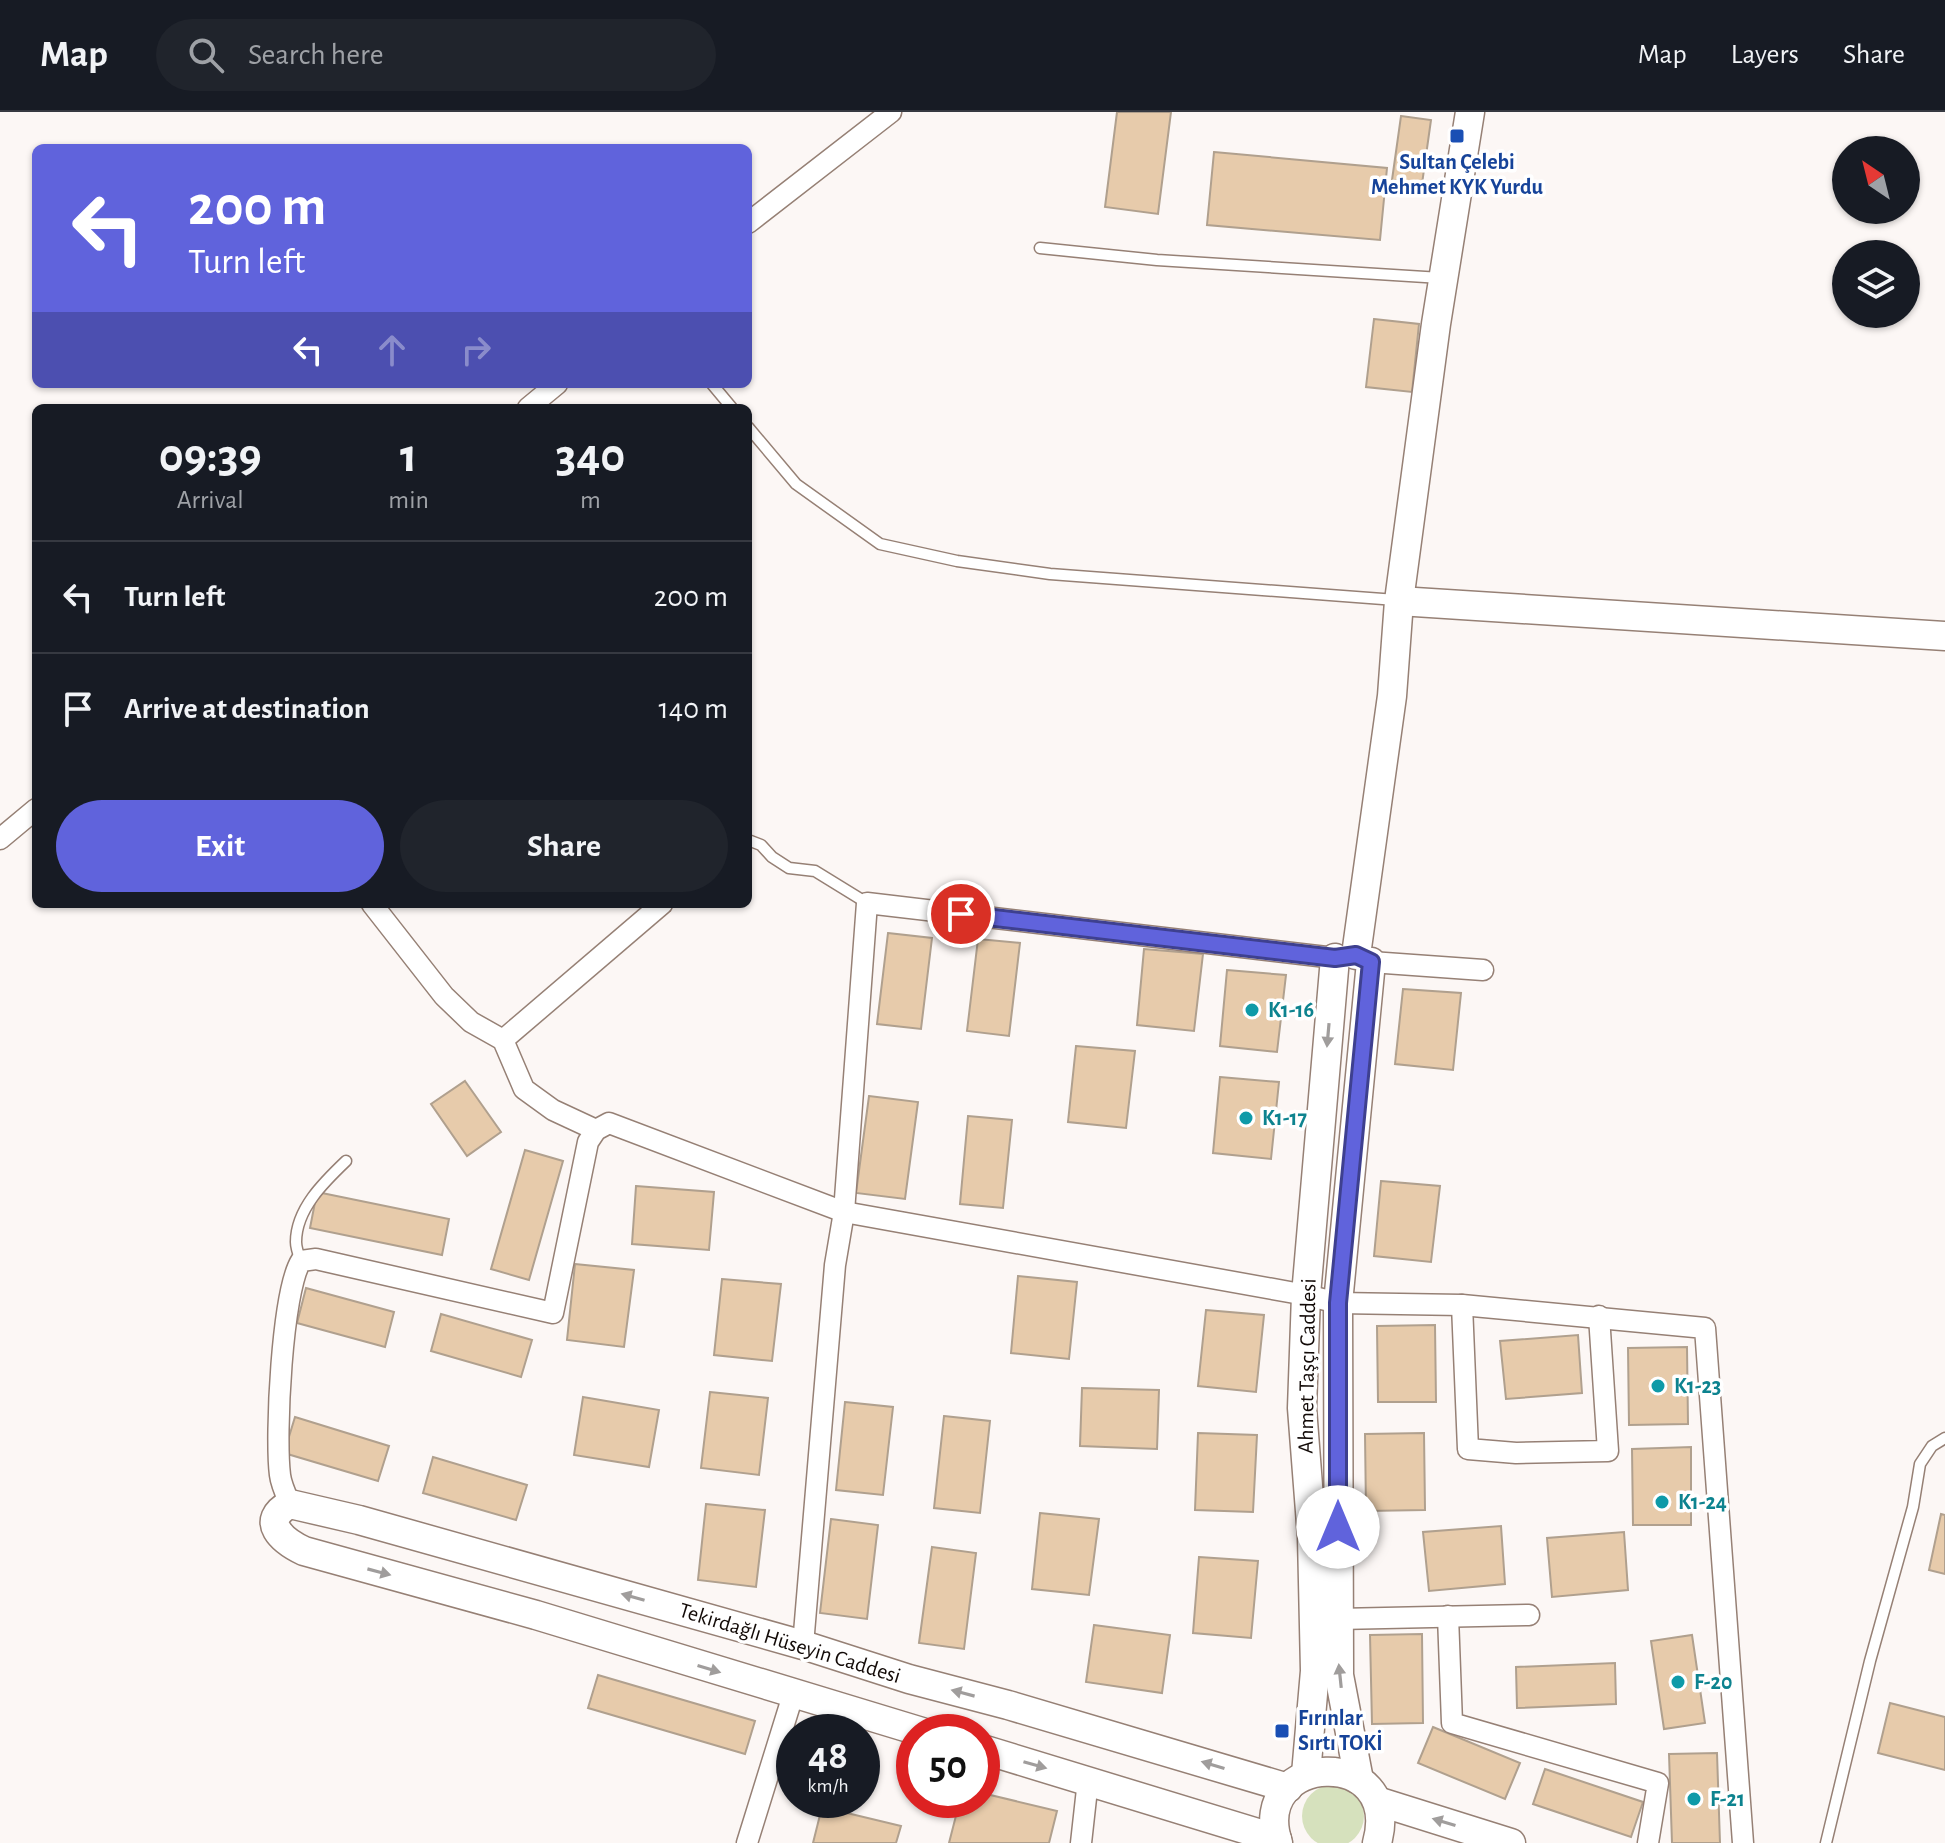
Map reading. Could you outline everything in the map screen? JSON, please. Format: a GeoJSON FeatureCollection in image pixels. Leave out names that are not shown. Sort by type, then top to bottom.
{"type":"FeatureCollection","features":[{"type":"Feature","properties":{"kind":"main road"},"geometry":{"type":"LineString","coordinates":[[1354,958],[1392,696],[1399,601],[1443,278],[1470,112]]}},
{"type":"Feature","properties":{"kind":"main road"},"geometry":{"type":"LineString","coordinates":[[1399,601],[1945,636]]}},
{"type":"Feature","properties":{"kind":"main road","name":"Ahmet Taşçı Caddesi"},"geometry":{"type":"LineString","coordinates":[[1278,1841],[1274,1821],[1278,1803],[1297,1781],[1315,1671],[1312,1537],[1302,1408],[1306,1295],[1354,958]]}},
{"type":"Feature","properties":{"kind":"main road","name":"Ahmet Taşçı Caddesi"},"geometry":{"type":"LineString","coordinates":[[1354,958],[1338,1303],[1339,1675],[1368,1791],[1381,1815],[1377,1843]]}},
{"type":"Feature","properties":{"kind":"main road"},"geometry":{"type":"LineString","coordinates":[[290,1504],[280,1509],[276,1517],[276,1530],[285,1542],[304,1551],[536,1615],[896,1725]]}},
{"type":"Feature","properties":{"kind":"main road","name":"Tekirdağlı Hüseyin Caddesi"},"geometry":{"type":"LineString","coordinates":[[290,1504],[359,1520],[803,1645],[909,1679],[1297,1781],[1324,1770],[1342,1772],[1368,1791]]}},
{"type":"Feature","properties":{"kind":"main road"},"geometry":{"type":"LineString","coordinates":[[1000,1754],[1278,1841]]}},
{"type":"Feature","properties":{"kind":"main road"},"geometry":{"type":"LineString","coordinates":[[1368,1791],[1511,1843]]}},
{"type":"Feature","properties":{"kind":"street"},"geometry":{"type":"LineString","coordinates":[[752,220],[891,112]]}},
{"type":"Feature","properties":{"kind":"street"},"geometry":{"type":"LineString","coordinates":[[533,404],[552,388]]}},
{"type":"Feature","properties":{"kind":"street"},"geometry":{"type":"LineString","coordinates":[[0,839],[32,812]]}},
{"type":"Feature","properties":{"kind":"street"},"geometry":{"type":"LineString","coordinates":[[803,1645],[835,1265],[844,1212],[867,903],[1483,970]]}},
{"type":"Feature","properties":{"kind":"street"},"geometry":{"type":"LineString","coordinates":[[375,908],[444,996],[471,1022],[503,1040],[524,1089],[553,1110],[596,1130]]}},
{"type":"Feature","properties":{"kind":"street"},"geometry":{"type":"LineString","coordinates":[[503,1040],[657,908]]}},
{"type":"Feature","properties":{"kind":"street"},"geometry":{"type":"LineString","coordinates":[[290,1504],[280,1477],[282,1360],[293,1274],[301,1261],[316,1259],[553,1313],[588,1142],[596,1130],[609,1123],[844,1212],[1338,1303],[1462,1305],[1705,1328],[1743,1843]]}},
{"type":"Feature","properties":{"kind":"street"},"geometry":{"type":"LineString","coordinates":[[1462,1305],[1468,1449],[1516,1453],[1608,1451],[1599,1316]]}},
{"type":"Feature","properties":{"kind":"street"},"geometry":{"type":"LineString","coordinates":[[1338,1619],[1529,1615]]}},
{"type":"Feature","properties":{"kind":"street"},"geometry":{"type":"LineString","coordinates":[[1448,1616],[1452,1723],[1658,1783],[1648,1843]]}},
{"type":"Feature","properties":{"kind":"street"},"geometry":{"type":"LineString","coordinates":[[747,1843],[793,1695]]}},
{"type":"Feature","properties":{"kind":"street"},"geometry":{"type":"LineString","coordinates":[[1081,1843],[1088,1780]]}},
{"type":"Feature","properties":{"kind":"lane"},"geometry":{"type":"LineString","coordinates":[[1040,248],[1157,260],[1443,278]]}},
{"type":"Feature","properties":{"kind":"lane"},"geometry":{"type":"LineString","coordinates":[[715,388],[729,404]]}},
{"type":"Feature","properties":{"kind":"lane"},"geometry":{"type":"LineString","coordinates":[[752,432],[796,484],[880,544],[957,561],[1050,574],[1399,601]]}},
{"type":"Feature","properties":{"kind":"lane"},"geometry":{"type":"LineString","coordinates":[[752,842],[761,845],[789,868],[815,871],[867,903]]}},
{"type":"Feature","properties":{"kind":"lane"},"geometry":{"type":"LineString","coordinates":[[301,1261],[296,1242],[305,1211],[319,1186],[346,1161]]}},
{"type":"Feature","properties":{"kind":"lane"},"geometry":{"type":"LineString","coordinates":[[1826,1843],[1870,1661],[1913,1507],[1920,1464],[1932,1446],[1945,1438]]}},
{"type":"Feature","properties":{"kind":"green space"},"geometry":{"type":"Polygon","coordinates":[[[1321,1787],[1345,1787],[1362,1804],[1362,1828],[1346,1844],[1320,1844],[1304,1828],[1304,1804],[1321,1787]]]}},
{"type":"Feature","properties":{"kind":"building"},"geometry":{"type":"Polygon","coordinates":[[[1117,112],[1171,112],[1158,214],[1105,207],[1117,112]]]}},
{"type":"Feature","properties":{"kind":"building"},"geometry":{"type":"Polygon","coordinates":[[[1401,116],[1431,120],[1422,184],[1392,180],[1401,116]]]}},
{"type":"Feature","properties":{"kind":"building"},"geometry":{"type":"Polygon","coordinates":[[[1214,152],[1387,168],[1380,240],[1207,225],[1214,152]]]}},
{"type":"Feature","properties":{"kind":"building"},"geometry":{"type":"Polygon","coordinates":[[[1374,319],[1419,324],[1412,392],[1366,387],[1374,319]]]}},
{"type":"Feature","properties":{"kind":"building"},"geometry":{"type":"Polygon","coordinates":[[[888,933],[932,938],[921,1029],[877,1024],[888,933]]]}},
{"type":"Feature","properties":{"kind":"building"},"geometry":{"type":"Polygon","coordinates":[[[978,939],[1020,943],[1009,1036],[967,1031],[978,939]]]}},
{"type":"Feature","properties":{"kind":"building"},"geometry":{"type":"Polygon","coordinates":[[[1144,949],[1203,954],[1194,1031],[1137,1025],[1144,949]]]}},
{"type":"Feature","properties":{"kind":"building","name":"K1-16"},"geometry":{"type":"Polygon","coordinates":[[[1227,970],[1286,975],[1277,1052],[1220,1046],[1227,970]]]}},
{"type":"Feature","properties":{"kind":"building"},"geometry":{"type":"Polygon","coordinates":[[[1403,989],[1461,993],[1453,1070],[1395,1064],[1403,989]]]}},
{"type":"Feature","properties":{"kind":"building"},"geometry":{"type":"Polygon","coordinates":[[[1076,1046],[1135,1051],[1126,1128],[1068,1122],[1076,1046]]]}},
{"type":"Feature","properties":{"kind":"building","name":"K1-17"},"geometry":{"type":"Polygon","coordinates":[[[1220,1077],[1279,1082],[1271,1159],[1213,1153],[1220,1077]]]}},
{"type":"Feature","properties":{"kind":"building"},"geometry":{"type":"Polygon","coordinates":[[[465,1081],[501,1132],[467,1156],[431,1104],[465,1081]]]}},
{"type":"Feature","properties":{"kind":"building"},"geometry":{"type":"Polygon","coordinates":[[[869,1096],[918,1102],[905,1199],[856,1193],[869,1096]]]}},
{"type":"Feature","properties":{"kind":"building"},"geometry":{"type":"Polygon","coordinates":[[[968,1116],[1012,1120],[1003,1208],[960,1204],[968,1116]]]}},
{"type":"Feature","properties":{"kind":"building"},"geometry":{"type":"Polygon","coordinates":[[[525,1150],[563,1161],[529,1280],[491,1269],[525,1150]]]}},
{"type":"Feature","properties":{"kind":"building"},"geometry":{"type":"Polygon","coordinates":[[[1381,1181],[1440,1186],[1431,1262],[1374,1256],[1381,1181]]]}},
{"type":"Feature","properties":{"kind":"building"},"geometry":{"type":"Polygon","coordinates":[[[636,1186],[714,1192],[709,1250],[632,1244],[636,1186]]]}},
{"type":"Feature","properties":{"kind":"building"},"geometry":{"type":"Polygon","coordinates":[[[317,1192],[449,1219],[442,1255],[310,1228],[317,1192]]]}},
{"type":"Feature","properties":{"kind":"building"},"geometry":{"type":"Polygon","coordinates":[[[575,1264],[634,1270],[624,1347],[567,1340],[575,1264]]]}},
{"type":"Feature","properties":{"kind":"building"},"geometry":{"type":"Polygon","coordinates":[[[1018,1276],[1077,1282],[1069,1359],[1011,1353],[1018,1276]]]}},
{"type":"Feature","properties":{"kind":"building"},"geometry":{"type":"Polygon","coordinates":[[[722,1279],[781,1284],[772,1361],[714,1355],[722,1279]]]}},
{"type":"Feature","properties":{"kind":"building"},"geometry":{"type":"Polygon","coordinates":[[[306,1288],[394,1312],[385,1347],[297,1323],[306,1288]]]}},
{"type":"Feature","properties":{"kind":"building"},"geometry":{"type":"Polygon","coordinates":[[[1206,1310],[1264,1315],[1256,1392],[1198,1386],[1206,1310]]]}},
{"type":"Feature","properties":{"kind":"building"},"geometry":{"type":"Polygon","coordinates":[[[441,1314],[532,1340],[521,1377],[431,1351],[441,1314]]]}},
{"type":"Feature","properties":{"kind":"building"},"geometry":{"type":"Polygon","coordinates":[[[1435,1325],[1436,1402],[1378,1402],[1377,1326],[1435,1325]]]}},
{"type":"Feature","properties":{"kind":"building"},"geometry":{"type":"Polygon","coordinates":[[[1578,1335],[1582,1393],[1506,1399],[1500,1341],[1578,1335]]]}},
{"type":"Feature","properties":{"kind":"building","name":"K1-23"},"geometry":{"type":"Polygon","coordinates":[[[1687,1347],[1688,1424],[1629,1425],[1628,1348],[1687,1347]]]}},
{"type":"Feature","properties":{"kind":"building"},"geometry":{"type":"Polygon","coordinates":[[[1082,1388],[1159,1390],[1157,1449],[1080,1446],[1082,1388]]]}},
{"type":"Feature","properties":{"kind":"building"},"geometry":{"type":"Polygon","coordinates":[[[710,1392],[768,1398],[759,1475],[701,1468],[710,1392]]]}},
{"type":"Feature","properties":{"kind":"building"},"geometry":{"type":"Polygon","coordinates":[[[583,1397],[659,1410],[649,1467],[574,1455],[583,1397]]]}},
{"type":"Feature","properties":{"kind":"building"},"geometry":{"type":"Polygon","coordinates":[[[845,1402],[893,1407],[883,1495],[836,1490],[845,1402]]]}},
{"type":"Feature","properties":{"kind":"building"},"geometry":{"type":"Polygon","coordinates":[[[944,1416],[990,1421],[980,1513],[934,1508],[944,1416]]]}},
{"type":"Feature","properties":{"kind":"building"},"geometry":{"type":"Polygon","coordinates":[[[295,1417],[389,1446],[378,1481],[284,1453],[295,1417]]]}},
{"type":"Feature","properties":{"kind":"building"},"geometry":{"type":"Polygon","coordinates":[[[1198,1433],[1257,1435],[1253,1512],[1195,1510],[1198,1433]]]}},
{"type":"Feature","properties":{"kind":"building"},"geometry":{"type":"Polygon","coordinates":[[[1424,1433],[1425,1510],[1366,1511],[1365,1434],[1424,1433]]]}},
{"type":"Feature","properties":{"kind":"building","name":"K1-24"},"geometry":{"type":"Polygon","coordinates":[[[1691,1447],[1691,1525],[1633,1525],[1632,1449],[1691,1447]]]}},
{"type":"Feature","properties":{"kind":"building"},"geometry":{"type":"Polygon","coordinates":[[[433,1457],[527,1485],[516,1520],[423,1493],[433,1457]]]}},
{"type":"Feature","properties":{"kind":"building"},"geometry":{"type":"Polygon","coordinates":[[[706,1504],[765,1510],[756,1587],[698,1580],[706,1504]]]}},
{"type":"Feature","properties":{"kind":"building"},"geometry":{"type":"Polygon","coordinates":[[[1040,1513],[1099,1519],[1089,1595],[1032,1589],[1040,1513]]]}},
{"type":"Feature","properties":{"kind":"building"},"geometry":{"type":"Polygon","coordinates":[[[1941,1514],[1945,1515],[1945,1574],[1929,1570],[1941,1514]]]}},
{"type":"Feature","properties":{"kind":"building"},"geometry":{"type":"Polygon","coordinates":[[[831,1519],[878,1525],[867,1619],[820,1613],[831,1519]]]}},
{"type":"Feature","properties":{"kind":"building"},"geometry":{"type":"Polygon","coordinates":[[[1501,1526],[1505,1584],[1429,1591],[1423,1532],[1501,1526]]]}},
{"type":"Feature","properties":{"kind":"building"},"geometry":{"type":"Polygon","coordinates":[[[1624,1532],[1628,1590],[1552,1597],[1547,1538],[1624,1532]]]}},
{"type":"Feature","properties":{"kind":"building"},"geometry":{"type":"Polygon","coordinates":[[[932,1547],[976,1553],[964,1649],[919,1643],[932,1547]]]}},
{"type":"Feature","properties":{"kind":"building"},"geometry":{"type":"Polygon","coordinates":[[[1199,1557],[1258,1561],[1251,1638],[1193,1633],[1199,1557]]]}},
{"type":"Feature","properties":{"kind":"building"},"geometry":{"type":"Polygon","coordinates":[[[1094,1625],[1170,1635],[1162,1693],[1086,1682],[1094,1625]]]}},
{"type":"Feature","properties":{"kind":"building"},"geometry":{"type":"Polygon","coordinates":[[[1422,1634],[1423,1723],[1372,1724],[1370,1635],[1422,1634]]]}},
{"type":"Feature","properties":{"kind":"building","name":"F-20"},"geometry":{"type":"Polygon","coordinates":[[[1692,1635],[1705,1723],[1664,1729],[1651,1641],[1692,1635]]]}},
{"type":"Feature","properties":{"kind":"building"},"geometry":{"type":"Polygon","coordinates":[[[1615,1663],[1616,1704],[1517,1708],[1516,1667],[1615,1663]]]}},
{"type":"Feature","properties":{"kind":"building"},"geometry":{"type":"Polygon","coordinates":[[[598,1675],[755,1721],[745,1754],[588,1708],[598,1675]]]}},
{"type":"Feature","properties":{"kind":"building"},"geometry":{"type":"Polygon","coordinates":[[[1890,1703],[1945,1717],[1945,1770],[1878,1753],[1890,1703]]]}},
{"type":"Feature","properties":{"kind":"building"},"geometry":{"type":"Polygon","coordinates":[[[1433,1727],[1520,1763],[1505,1799],[1418,1763],[1433,1727]]]}},
{"type":"Feature","properties":{"kind":"building","name":"F-21"},"geometry":{"type":"Polygon","coordinates":[[[1717,1753],[1720,1843],[1672,1843],[1669,1754],[1717,1753]]]}},
{"type":"Feature","properties":{"kind":"building"},"geometry":{"type":"Polygon","coordinates":[[[1545,1769],[1643,1802],[1631,1837],[1533,1804],[1545,1769]]]}},
{"type":"Feature","properties":{"kind":"building"},"geometry":{"type":"Polygon","coordinates":[[[1000,1797],[1057,1811],[1049,1843],[949,1843],[955,1818],[1000,1818],[1000,1797]]]}},
{"type":"Feature","properties":{"kind":"building"},"geometry":{"type":"Polygon","coordinates":[[[819,1818],[868,1818],[901,1826],[896,1843],[813,1843],[819,1818]]]}},
{"type":"Feature","properties":{"kind":"place","name":"Sultan Çelebi Mehmet KYK Yurdu"},"geometry":{"type":"Point","coordinates":[1457,136]}},
{"type":"Feature","properties":{"kind":"place","name":"K1-16"},"geometry":{"type":"Point","coordinates":[1252,1010]}},
{"type":"Feature","properties":{"kind":"place","name":"K1-17"},"geometry":{"type":"Point","coordinates":[1246,1118]}},
{"type":"Feature","properties":{"kind":"place","name":"K1-23"},"geometry":{"type":"Point","coordinates":[1658,1386]}},
{"type":"Feature","properties":{"kind":"place","name":"K1-24"},"geometry":{"type":"Point","coordinates":[1662,1502]}},
{"type":"Feature","properties":{"kind":"place","name":"F-20"},"geometry":{"type":"Point","coordinates":[1678,1682]}},
{"type":"Feature","properties":{"kind":"place","name":"Fırınlar Sırtı TOKİ"},"geometry":{"type":"Point","coordinates":[1282,1731]}},
{"type":"Feature","properties":{"kind":"place","name":"F-21"},"geometry":{"type":"Point","coordinates":[1694,1799]}},
{"type":"Feature","properties":{"kind":"route"},"geometry":{"type":"LineString","coordinates":[[961,914],[1335,958],[1356,955],[1371,962],[1338,1303],[1338,1527]]}}]}
